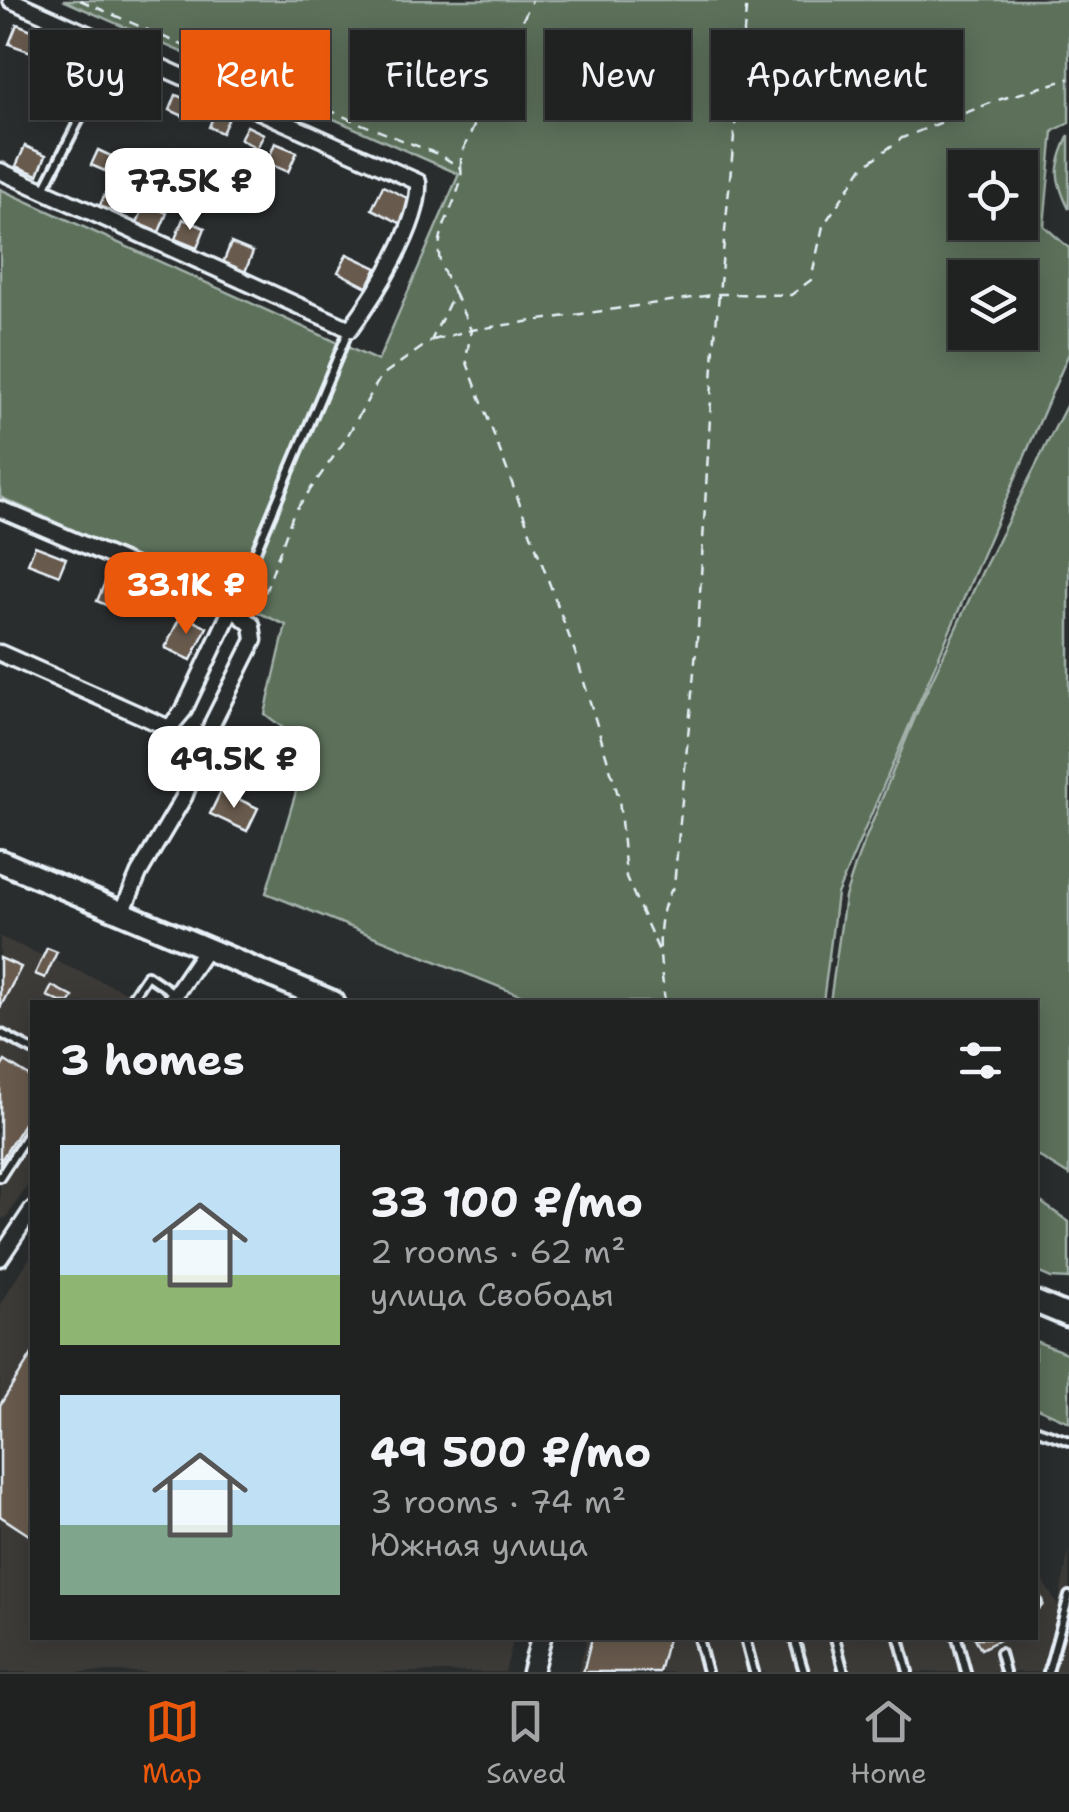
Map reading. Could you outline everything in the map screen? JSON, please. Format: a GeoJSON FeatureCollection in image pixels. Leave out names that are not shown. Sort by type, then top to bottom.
{"type":"FeatureCollection","features":[{"type":"Feature","properties":{"kind":"main road"},"geometry":{"type":"LineString","coordinates":[[0,861],[328,1000]]}},
{"type":"Feature","properties":{"kind":"main road"},"geometry":{"type":"LineString","coordinates":[[1038,1303],[1069,1316]]}},
{"type":"Feature","properties":{"kind":"street"},"geometry":{"type":"LineString","coordinates":[[11,0],[77,30]]}},
{"type":"Feature","properties":{"kind":"street"},"geometry":{"type":"LineString","coordinates":[[0,171],[350,329],[384,278],[420,201],[418,182],[161,68]]}},
{"type":"Feature","properties":{"kind":"street"},"geometry":{"type":"LineString","coordinates":[[2,507],[232,608],[252,625],[254,640],[214,722],[184,797],[139,873],[122,913]]}},
{"type":"Feature","properties":{"kind":"street"},"geometry":{"type":"LineString","coordinates":[[0,653],[169,728],[184,710],[232,608]]}},
{"type":"Feature","properties":{"kind":"street"},"geometry":{"type":"LineString","coordinates":[[173,998],[206,948]]}},
{"type":"Feature","properties":{"kind":"street"},"geometry":{"type":"LineString","coordinates":[[0,1258],[30,1213]]}},
{"type":"Feature","properties":{"kind":"street"},"geometry":{"type":"LineString","coordinates":[[532,1672],[540,1640]]}},
{"type":"Feature","properties":{"kind":"lane"},"geometry":{"type":"LineString","coordinates":[[43,190],[79,120]]}},
{"type":"Feature","properties":{"kind":"lane"},"geometry":{"type":"LineString","coordinates":[[232,608],[350,329]]}},
{"type":"Feature","properties":{"kind":"lane"},"geometry":{"type":"LineString","coordinates":[[130,1000],[147,976],[173,998]]}},
{"type":"Feature","properties":{"kind":"lane"},"geometry":{"type":"LineString","coordinates":[[0,1033],[30,1049]]}},
{"type":"Feature","properties":{"kind":"lane"},"geometry":{"type":"LineString","coordinates":[[0,1176],[30,1130]]}},
{"type":"Feature","properties":{"kind":"lane"},"geometry":{"type":"LineString","coordinates":[[1038,1430],[1069,1442]]}},
{"type":"Feature","properties":{"kind":"lane"},"geometry":{"type":"LineString","coordinates":[[1048,1672],[1069,1596]]}},
{"type":"Feature","properties":{"kind":"lane"},"geometry":{"type":"LineString","coordinates":[[699,1640],[707,1672]]}},
{"type":"Feature","properties":{"kind":"lane"},"geometry":{"type":"LineString","coordinates":[[745,1640],[754,1672]]}},
{"type":"Feature","properties":{"kind":"lane"},"geometry":{"type":"LineString","coordinates":[[795,1640],[804,1672]]}},
{"type":"Feature","properties":{"kind":"lane"},"geometry":{"type":"LineString","coordinates":[[836,1640],[844,1672]]}},
{"type":"Feature","properties":{"kind":"lane"},"geometry":{"type":"LineString","coordinates":[[900,1640],[908,1672]]}},
{"type":"Feature","properties":{"kind":"lane"},"geometry":{"type":"LineString","coordinates":[[957,1640],[966,1672]]}},
{"type":"Feature","properties":{"kind":"lane"},"geometry":{"type":"LineString","coordinates":[[1000,1654],[1005,1672]]}},
{"type":"Feature","properties":{"kind":"path"},"geometry":{"type":"LineString","coordinates":[[80,0],[354,122],[440,155],[461,168]]}},
{"type":"Feature","properties":{"kind":"path"},"geometry":{"type":"LineString","coordinates":[[532,0],[461,154],[463,178],[447,212],[438,256],[472,330],[466,360],[575,652],[618,798],[626,877],[660,953]]}},
{"type":"Feature","properties":{"kind":"path"},"geometry":{"type":"LineString","coordinates":[[665,1000],[660,953],[664,900],[674,886],[698,629],[719,294],[746,0]]}},
{"type":"Feature","properties":{"kind":"path"},"geometry":{"type":"LineString","coordinates":[[252,625],[293,514],[344,442],[382,376],[432,341],[472,330],[719,294],[791,294],[811,280],[823,226],[864,167],[902,138],[998,100],[1069,79]]}},
{"type":"Feature","properties":{"kind":"path"},"geometry":{"type":"LineString","coordinates":[[432,341],[454,293]]}},
{"type":"Feature","properties":{"kind":"shaded area"},"geometry":{"type":"Polygon","coordinates":[[[0,937],[144,1000],[30,1000],[30,1182],[6,1218],[0,1219],[0,937]]]}},
{"type":"Feature","properties":{"kind":"shaded area"},"geometry":{"type":"Polygon","coordinates":[[[30,1257],[30,1640],[513,1640],[505,1672],[0,1672],[0,1304],[30,1257]]]}},
{"type":"Feature","properties":{"kind":"shaded area"},"geometry":{"type":"Polygon","coordinates":[[[1069,1550],[1069,1672],[578,1672],[586,1640],[1038,1640],[1038,1573],[1058,1606],[1069,1550]]]}},
{"type":"Feature","properties":{"kind":"green space"},"geometry":{"type":"Polygon","coordinates":[[[63,0],[1069,0],[1069,123],[1053,131],[1044,226],[1069,248],[1069,353],[837,894],[823,1000],[532,1000],[266,893],[309,748],[265,714],[286,625],[0,497],[0,189],[378,361],[459,174],[330,117],[330,30],[181,30],[181,52],[161,43],[161,30],[131,30],[63,0]]]}},
{"type":"Feature","properties":{"kind":"green space"},"geometry":{"type":"Polygon","coordinates":[[[1069,135],[1069,209],[1058,172],[1069,135]]]}},
{"type":"Feature","properties":{"kind":"green space"},"geometry":{"type":"Polygon","coordinates":[[[1069,400],[1069,1175],[1038,1156],[1038,1000],[830,1000],[845,897],[858,857],[918,710],[1069,400]]]}},
{"type":"Feature","properties":{"kind":"green space"},"geometry":{"type":"Polygon","coordinates":[[[1038,1200],[1069,1222],[1069,1279],[1038,1272],[1038,1200]]]}},
{"type":"Feature","properties":{"kind":"green space"},"geometry":{"type":"Polygon","coordinates":[[[1038,1342],[1069,1354],[1069,1422],[1038,1408],[1038,1342]]]}},
{"type":"Feature","properties":{"kind":"building"},"geometry":{"type":"Polygon","coordinates":[[[17,24],[32,30],[30,52],[9,44],[17,24]]]}},
{"type":"Feature","properties":{"kind":"building"},"geometry":{"type":"Polygon","coordinates":[[[176,95],[181,97],[181,115],[170,110],[176,95]]]}},
{"type":"Feature","properties":{"kind":"building"},"geometry":{"type":"Polygon","coordinates":[[[212,120],[228,120],[222,133],[209,127],[212,120]]]}},
{"type":"Feature","properties":{"kind":"building"},"geometry":{"type":"Polygon","coordinates":[[[247,126],[264,134],[257,148],[240,139],[247,126]]]}},
{"type":"Feature","properties":{"kind":"building"},"geometry":{"type":"Polygon","coordinates":[[[275,143],[297,152],[288,172],[267,163],[275,143]]]}},
{"type":"Feature","properties":{"kind":"building"},"geometry":{"type":"Polygon","coordinates":[[[25,146],[46,155],[38,175],[16,166],[25,146]]]}},
{"type":"Feature","properties":{"kind":"building"},"geometry":{"type":"Polygon","coordinates":[[[98,150],[111,156],[105,171],[91,165],[98,150]]]}},
{"type":"Feature","properties":{"kind":"building"},"geometry":{"type":"Polygon","coordinates":[[[383,186],[411,200],[400,223],[372,209],[383,186]]]}},
{"type":"Feature","properties":{"kind":"building"},"geometry":{"type":"Polygon","coordinates":[[[108,188],[129,197],[121,216],[99,207],[108,188]]]}},
{"type":"Feature","properties":{"kind":"building"},"geometry":{"type":"Polygon","coordinates":[[[145,204],[167,213],[159,232],[137,223],[145,204]]]}},
{"type":"Feature","properties":{"kind":"building"},"geometry":{"type":"Polygon","coordinates":[[[183,219],[205,228],[197,248],[175,239],[183,219]]]}},
{"type":"Feature","properties":{"kind":"building"},"geometry":{"type":"Polygon","coordinates":[[[231,243],[253,252],[245,272],[223,263],[231,243]]]}},
{"type":"Feature","properties":{"kind":"building"},"geometry":{"type":"Polygon","coordinates":[[[347,254],[377,268],[367,287],[338,272],[347,254]]]}},
{"type":"Feature","properties":{"kind":"building"},"geometry":{"type":"Polygon","coordinates":[[[35,546],[66,558],[59,575],[28,563],[35,546]]]}},
{"type":"Feature","properties":{"kind":"building"},"geometry":{"type":"Polygon","coordinates":[[[109,573],[136,584],[124,613],[97,601],[109,573]]]}},
{"type":"Feature","properties":{"kind":"building"},"geometry":{"type":"Polygon","coordinates":[[[181,615],[207,627],[191,660],[165,648],[181,615]]]}},
{"type":"Feature","properties":{"kind":"building"},"geometry":{"type":"Polygon","coordinates":[[[221,791],[258,808],[247,831],[210,814],[221,791]]]}},
{"type":"Feature","properties":{"kind":"building"},"geometry":{"type":"Polygon","coordinates":[[[47,948],[57,952],[45,978],[35,974],[47,948]]]}},
{"type":"Feature","properties":{"kind":"building"},"geometry":{"type":"Polygon","coordinates":[[[0,958],[21,967],[0,1008],[0,958]]]}},
{"type":"Feature","properties":{"kind":"building"},"geometry":{"type":"Polygon","coordinates":[[[52,986],[73,997],[56,1000],[47,996],[52,986]]]}},
{"type":"Feature","properties":{"kind":"building"},"geometry":{"type":"Polygon","coordinates":[[[5,1061],[30,1077],[30,1114],[0,1162],[0,1069],[5,1061]]]}},
{"type":"Feature","properties":{"kind":"building"},"geometry":{"type":"Polygon","coordinates":[[[30,1357],[30,1536],[0,1516],[0,1405],[30,1357]]]}},
{"type":"Feature","properties":{"kind":"building"},"geometry":{"type":"Polygon","coordinates":[[[591,1640],[667,1640],[659,1672],[583,1672],[591,1640]]]}},
{"type":"Feature","properties":{"kind":"building"},"geometry":{"type":"Polygon","coordinates":[[[976,1640],[999,1640],[981,1649],[976,1640]]]}}]}
